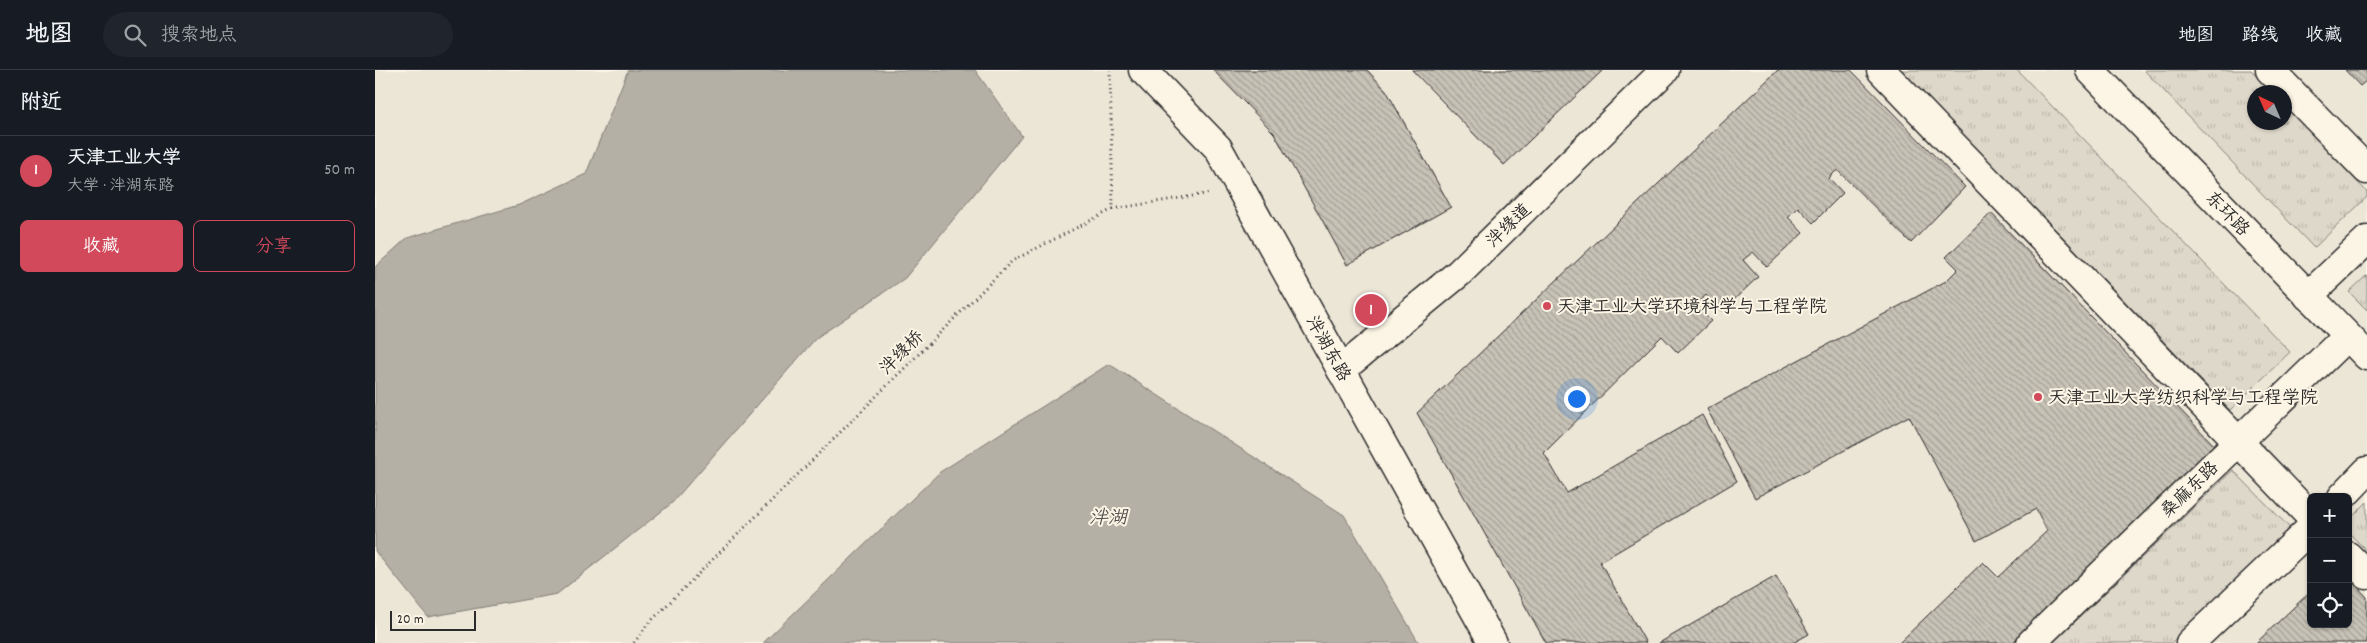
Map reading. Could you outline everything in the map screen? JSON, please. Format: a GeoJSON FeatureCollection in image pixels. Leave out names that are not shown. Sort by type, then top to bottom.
{"type":"FeatureCollection","features":[{"type":"Feature","properties":{"kind":"street","name":"泮湖东路"},"geometry":{"type":"LineString","coordinates":[[1143,70],[1218,148],[1493,643]]}},
{"type":"Feature","properties":{"kind":"street","name":"泮缘道"},"geometry":{"type":"LineString","coordinates":[[1341,370],[1459,273],[1665,70]]}},
{"type":"Feature","properties":{"kind":"street"},"geometry":{"type":"LineString","coordinates":[[1881,70],[2307,513]]}},
{"type":"Feature","properties":{"kind":"street","name":"东环路"},"geometry":{"type":"LineString","coordinates":[[2090,70],[2367,356]]}},
{"type":"Feature","properties":{"kind":"street"},"geometry":{"type":"LineString","coordinates":[[2270,70],[2367,170]]}},
{"type":"Feature","properties":{"kind":"street"},"geometry":{"type":"LineString","coordinates":[[2308,296],[2367,240]]}},
{"type":"Feature","properties":{"kind":"street","name":"桑麻东路"},"geometry":{"type":"LineString","coordinates":[[2031,643],[2347,336]]}},
{"type":"Feature","properties":{"kind":"street"},"geometry":{"type":"LineString","coordinates":[[2346,493],[2367,471]]}},
{"type":"Feature","properties":{"kind":"street"},"geometry":{"type":"LineString","coordinates":[[2191,643],[2307,532]]}},
{"type":"Feature","properties":{"kind":"street"},"geometry":{"type":"LineString","coordinates":[[2352,560],[2367,575]]}},
{"type":"Feature","properties":{"kind":"path"},"geometry":{"type":"LineString","coordinates":[[1110,70],[1113,209]]}},
{"type":"Feature","properties":{"kind":"path","name":"泮缘桥"},"geometry":{"type":"LineString","coordinates":[[634,643],[647,625],[1012,261],[1113,209],[1241,188]]}},
{"type":"Feature","properties":{"kind":"shaded area"},"geometry":{"type":"Polygon","coordinates":[[[375,70],[2367,70],[2367,643],[375,643],[375,70]]]}},
{"type":"Feature","properties":{"kind":"green space"},"geometry":{"type":"Polygon","coordinates":[[[1901,70],[2017,70],[2290,352],[2230,410],[1901,70]]]}},
{"type":"Feature","properties":{"kind":"green space"},"geometry":{"type":"Polygon","coordinates":[[[2144,70],[2251,70],[2265,85],[2247,85],[2247,130],[2292,130],[2292,112],[2367,192],[2367,197],[2314,248],[2144,70]]]}},
{"type":"Feature","properties":{"kind":"green space"},"geometry":{"type":"Polygon","coordinates":[[[2367,275],[2367,310],[2349,292],[2367,275]]]}},
{"type":"Feature","properties":{"kind":"green space"},"geometry":{"type":"Polygon","coordinates":[[[2233,470],[2290,528],[2171,643],[2053,643],[2233,470]]]}},
{"type":"Feature","properties":{"kind":"green space"},"geometry":{"type":"Polygon","coordinates":[[[2367,502],[2367,551],[2352,536],[2352,517],[2367,502]]]}},
{"type":"Feature","properties":{"kind":"water"},"geometry":{"type":"Polygon","coordinates":[[[628,70],[975,70],[1022,136],[905,278],[816,338],[672,503],[557,594],[428,617],[375,551],[375,267],[407,238],[519,205],[586,174],[628,70]]]}},
{"type":"Feature","properties":{"kind":"water","name":"泮湖"},"geometry":{"type":"Polygon","coordinates":[[[1109,364],[1344,515],[1419,643],[763,643],[940,472],[1109,364]]]}},
{"type":"Feature","properties":{"kind":"building"},"geometry":{"type":"Polygon","coordinates":[[[1213,70],[1367,70],[1386,90],[1451,207],[1347,265],[1274,133],[1213,70]]]}},
{"type":"Feature","properties":{"kind":"building"},"geometry":{"type":"Polygon","coordinates":[[[1412,70],[1603,70],[1504,165],[1412,70]]]}},
{"type":"Feature","properties":{"kind":"building"},"geometry":{"type":"Polygon","coordinates":[[[1778,70],[1851,70],[1965,187],[1911,243],[1837,170],[1829,178],[1843,193],[1813,223],[1798,207],[1788,217],[1803,233],[1767,267],[1753,252],[1743,260],[1758,277],[1722,311],[1706,295],[1695,305],[1711,321],[1678,353],[1662,336],[1544,453],[1567,493],[1702,415],[1737,481],[1600,562],[1646,643],[1546,643],[1417,413],[1778,70]]]}},
{"type":"Feature","properties":{"kind":"building"},"geometry":{"type":"Polygon","coordinates":[[[2345,70],[2367,70],[2367,80],[2360,86],[2345,70]]]}},
{"type":"Feature","properties":{"kind":"building"},"geometry":{"type":"Polygon","coordinates":[[[1991,213],[2215,446],[2012,643],[1899,643],[1983,562],[1998,577],[2047,531],[2036,509],[1976,541],[1909,416],[1755,498],[1707,409],[1946,281],[1958,269],[1946,257],[1991,213]]]}},
{"type":"Feature","properties":{"kind":"building"},"geometry":{"type":"Polygon","coordinates":[[[1776,576],[1809,634],[1793,643],[1659,643],[1776,576]]]}},
{"type":"Feature","properties":{"kind":"building"},"geometry":{"type":"Polygon","coordinates":[[[2352,581],[2367,597],[2367,643],[2256,643],[2307,595],[2307,628],[2352,628],[2352,581]]]}},
{"type":"Feature","properties":{"kind":"place","name":"天津工业大学环境科学与工程学院"},"geometry":{"type":"Point","coordinates":[1547,306]}},
{"type":"Feature","properties":{"kind":"place","name":"天津工业大学"},"geometry":{"type":"Point","coordinates":[1371,310]}},
{"type":"Feature","properties":{"kind":"place","name":"天津工业大学纺织科学与工程学院"},"geometry":{"type":"Point","coordinates":[2038,397]}}]}
